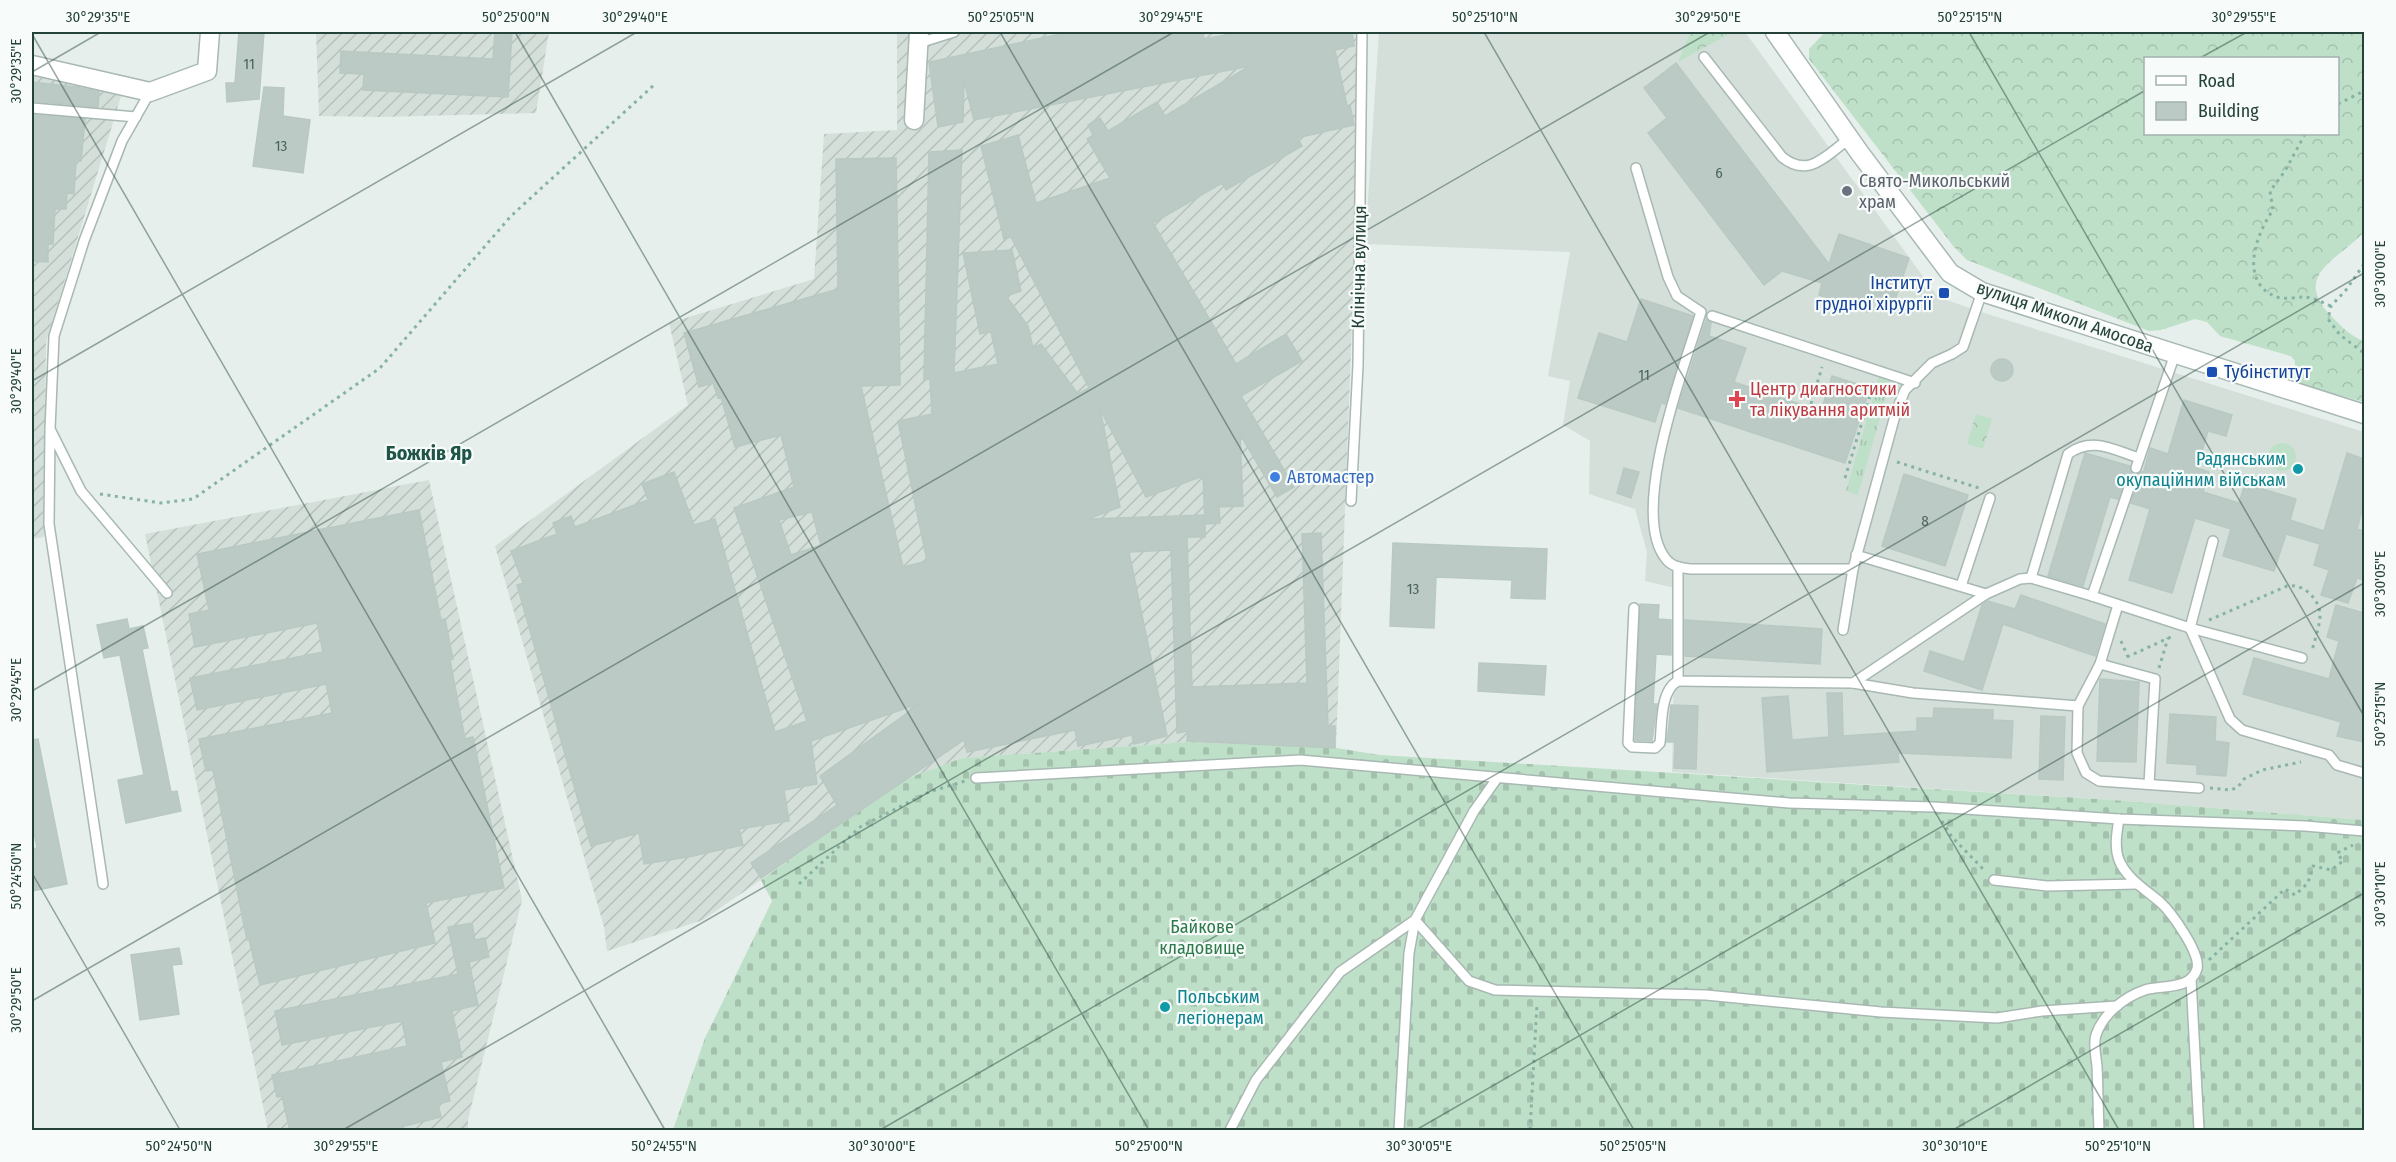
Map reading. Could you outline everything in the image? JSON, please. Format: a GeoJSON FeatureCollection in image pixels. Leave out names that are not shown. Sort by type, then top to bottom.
{"type":"FeatureCollection","features":[{"type":"Feature","properties":{"kind":"street"},"geometry":{"type":"LineString","coordinates":[[32,65],[150,92],[207,71],[210,32]]}},
{"type":"Feature","properties":{"kind":"street","name":"вулиця Миколи Амосова"},"geometry":{"type":"LineString","coordinates":[[1775,32],[1849,138],[1950,273],[1982,292],[2364,414]]}},
{"type":"Feature","properties":{"kind":"street"},"geometry":{"type":"LineString","coordinates":[[914,120],[919,37]]}},
{"type":"Feature","properties":{"kind":"lane"},"geometry":{"type":"LineString","coordinates":[[919,37],[954,32]]}},
{"type":"Feature","properties":{"kind":"lane","name":"Клінічна вулиця"},"geometry":{"type":"LineString","coordinates":[[1351,501],[1358,365],[1362,32]]}},
{"type":"Feature","properties":{"kind":"lane"},"geometry":{"type":"LineString","coordinates":[[1704,57],[1782,157],[1792,165],[1803,167],[1813,165],[1849,138]]}},
{"type":"Feature","properties":{"kind":"lane"},"geometry":{"type":"LineString","coordinates":[[103,884],[49,524],[54,336],[84,241],[122,141],[150,92]]}},
{"type":"Feature","properties":{"kind":"lane"},"geometry":{"type":"LineString","coordinates":[[32,108],[136,117]]}},
{"type":"Feature","properties":{"kind":"lane"},"geometry":{"type":"LineString","coordinates":[[1636,168],[1672,286],[1677,296],[1701,312],[1665,431],[1652,504],[1659,547],[1667,561],[1678,567],[1691,569],[1853,569]]}},
{"type":"Feature","properties":{"kind":"lane"},"geometry":{"type":"LineString","coordinates":[[1842,630],[1856,555],[1896,412],[1905,390],[1932,363],[1963,347],[1982,292]]}},
{"type":"Feature","properties":{"kind":"lane"},"geometry":{"type":"LineString","coordinates":[[1712,316],[1915,382]]}},
{"type":"Feature","properties":{"kind":"lane"},"geometry":{"type":"LineString","coordinates":[[2136,468],[2175,354]]}},
{"type":"Feature","properties":{"kind":"lane"},"geometry":{"type":"LineString","coordinates":[[50,429],[81,491],[167,593]]}},
{"type":"Feature","properties":{"kind":"lane"},"geometry":{"type":"LineString","coordinates":[[2031,578],[2068,454],[2079,446],[2092,444],[2139,458]]}},
{"type":"Feature","properties":{"kind":"lane"},"geometry":{"type":"LineString","coordinates":[[2092,596],[2131,482]]}},
{"type":"Feature","properties":{"kind":"lane"},"geometry":{"type":"LineString","coordinates":[[1961,586],[1989,498]]}},
{"type":"Feature","properties":{"kind":"lane"},"geometry":{"type":"LineString","coordinates":[[2213,541],[2190,628],[2230,719],[2242,730],[2329,755],[2337,765],[2364,773]]}},
{"type":"Feature","properties":{"kind":"lane"},"geometry":{"type":"LineString","coordinates":[[1856,555],[1986,594]]}},
{"type":"Feature","properties":{"kind":"lane"},"geometry":{"type":"LineString","coordinates":[[1678,567],[1678,681]]}},
{"type":"Feature","properties":{"kind":"lane"},"geometry":{"type":"LineString","coordinates":[[1853,683],[1986,594],[2019,579],[2031,578],[2190,628],[2302,658]]}},
{"type":"Feature","properties":{"kind":"lane"},"geometry":{"type":"LineString","coordinates":[[2118,605],[2104,665],[2078,706],[2077,753],[2086,773],[2099,781],[2199,788]]}},
{"type":"Feature","properties":{"kind":"lane"},"geometry":{"type":"LineString","coordinates":[[1634,608],[1628,743],[1632,747],[1655,748],[1660,743],[1666,694],[1670,684],[1678,681],[1853,683],[1913,693],[2078,706]]}},
{"type":"Feature","properties":{"kind":"lane"},"geometry":{"type":"LineString","coordinates":[[2104,665],[2155,679],[2149,784]]}},
{"type":"Feature","properties":{"kind":"lane"},"geometry":{"type":"LineString","coordinates":[[976,778],[1300,760],[1789,803],[1934,807],[2364,831]]}},
{"type":"Feature","properties":{"kind":"lane"},"geometry":{"type":"LineString","coordinates":[[1399,1131],[1408,963],[1415,920],[1474,811],[1498,777]]}},
{"type":"Feature","properties":{"kind":"lane"},"geometry":{"type":"LineString","coordinates":[[2119,819],[2116,836],[2119,860],[2137,884],[2162,904],[2182,930],[2196,956],[2197,968],[2191,979],[2199,1131]]}},
{"type":"Feature","properties":{"kind":"lane"},"geometry":{"type":"LineString","coordinates":[[1994,880],[2046,886],[2137,884]]}},
{"type":"Feature","properties":{"kind":"lane"},"geometry":{"type":"LineString","coordinates":[[1415,920],[1469,981],[1495,990],[1706,995],[1881,1012],[1997,1018],[2042,1011],[2116,1006]]}},
{"type":"Feature","properties":{"kind":"lane"},"geometry":{"type":"LineString","coordinates":[[1230,1131],[1256,1080],[1340,972],[1415,920]]}},
{"type":"Feature","properties":{"kind":"lane"},"geometry":{"type":"LineString","coordinates":[[2099,1131],[2095,1036],[2104,1018],[2116,1006],[2143,991],[2180,985],[2191,979]]}},
{"type":"Feature","properties":{"kind":"path"},"geometry":{"type":"LineString","coordinates":[[81,491],[161,502],[193,499],[380,368],[511,216],[654,85]]}},
{"type":"Feature","properties":{"kind":"path"},"geometry":{"type":"LineString","coordinates":[[2339,103],[2364,91]]}},
{"type":"Feature","properties":{"kind":"path"},"geometry":{"type":"LineString","coordinates":[[2304,135],[2285,171],[2270,191],[2273,210],[2266,219],[2252,260],[2254,273],[2265,291],[2278,298],[2307,297],[2331,306]]}},
{"type":"Feature","properties":{"kind":"path"},"geometry":{"type":"LineString","coordinates":[[2364,264],[2346,290],[2331,306],[2328,319],[2333,328],[2364,353]]}},
{"type":"Feature","properties":{"kind":"path"},"geometry":{"type":"LineString","coordinates":[[1811,404],[1824,363]]}},
{"type":"Feature","properties":{"kind":"path"},"geometry":{"type":"LineString","coordinates":[[1845,478],[1878,370]]}},
{"type":"Feature","properties":{"kind":"path"},"geometry":{"type":"LineString","coordinates":[[1883,457],[1987,490],[1989,498]]}},
{"type":"Feature","properties":{"kind":"path"},"geometry":{"type":"LineString","coordinates":[[2104,665],[2128,657],[2287,586],[2306,589],[2317,602],[2320,616],[2313,648],[2309,655],[2302,658]]}},
{"type":"Feature","properties":{"kind":"path"},"geometry":{"type":"LineString","coordinates":[[2112,623],[2135,673]]}},
{"type":"Feature","properties":{"kind":"path"},"geometry":{"type":"LineString","coordinates":[[2155,679],[2168,638]]}},
{"type":"Feature","properties":{"kind":"path"},"geometry":{"type":"LineString","coordinates":[[2199,788],[2231,790],[2238,787],[2244,779],[2262,770],[2329,755]]}},
{"type":"Feature","properties":{"kind":"path"},"geometry":{"type":"LineString","coordinates":[[799,884],[860,827],[929,792],[976,778]]}},
{"type":"Feature","properties":{"kind":"path"},"geometry":{"type":"LineString","coordinates":[[1934,807],[1952,837],[1994,880]]}},
{"type":"Feature","properties":{"kind":"path"},"geometry":{"type":"LineString","coordinates":[[2197,968],[2284,889],[2295,895],[2308,883],[2313,866],[2331,870],[2343,861],[2337,853],[2355,844]]}},
{"type":"Feature","properties":{"kind":"path"},"geometry":{"type":"LineString","coordinates":[[1530,1131],[1538,991]]}},
{"type":"Feature","properties":{"kind":"shaded area"},"geometry":{"type":"Polygon","coordinates":[[[316,32],[549,32],[536,113],[381,117],[319,116],[316,32]]]}},
{"type":"Feature","properties":{"kind":"shaded area"},"geometry":{"type":"Polygon","coordinates":[[[897,32],[1363,32],[1336,748],[1186,742],[962,758],[906,779],[703,920],[607,951],[604,927],[495,546],[688,405],[669,323],[814,279],[824,134],[897,130],[897,32]]]}},
{"type":"Feature","properties":{"kind":"shaded area"},"geometry":{"type":"Polygon","coordinates":[[[1379,32],[1745,32],[1938,297],[2364,432],[2364,820],[2113,800],[1672,772],[1675,588],[1645,581],[1647,552],[1635,509],[1589,494],[1590,441],[1563,425],[1570,381],[1548,376],[1570,252],[1365,244],[1379,32]]]}},
{"type":"Feature","properties":{"kind":"shaded area"},"geometry":{"type":"Polygon","coordinates":[[[32,75],[87,82],[122,93],[46,342],[44,537],[32,539],[32,75]]]}},
{"type":"Feature","properties":{"kind":"shaded area"},"geometry":{"type":"Polygon","coordinates":[[[429,480],[522,900],[468,1120],[468,1130],[268,1130],[145,534],[429,480]]]}},
{"type":"Feature","properties":{"kind":"green space"},"geometry":{"type":"Polygon","coordinates":[[[1690,32],[1733,32],[1678,62],[1690,32]]]}},
{"type":"Feature","properties":{"kind":"green space"},"geometry":{"type":"Polygon","coordinates":[[[1825,32],[2364,32],[2364,232],[2323,269],[2317,278],[2316,289],[2320,301],[2331,316],[2350,334],[2364,341],[2364,402],[2295,383],[2295,361],[2291,356],[2220,336],[2207,322],[2195,319],[2161,330],[2149,331],[1967,260],[1954,247],[1809,59],[1809,49],[1825,32]]]}},
{"type":"Feature","properties":{"kind":"green space"},"geometry":{"type":"Polygon","coordinates":[[[1880,372],[1892,376],[1858,495],[1846,491],[1880,372]]]}},
{"type":"Feature","properties":{"kind":"green space"},"geometry":{"type":"Polygon","coordinates":[[[1976,414],[1992,419],[1983,449],[1967,444],[1976,414]]]}},
{"type":"Feature","properties":{"kind":"green space"},"geometry":{"type":"Polygon","coordinates":[[[2282,443],[2292,447],[2296,457],[2292,467],[2282,471],[2272,467],[2268,457],[2272,447],[2282,443]]]}},
{"type":"Feature","properties":{"kind":"green space","name":"Байкове кладовище"},"geometry":{"type":"Polygon","coordinates":[[[1186,742],[1336,748],[1380,755],[2113,800],[2364,820],[2364,1130],[673,1130],[705,1038],[772,901],[761,880],[906,779],[962,758],[1186,742]]]}},
{"type":"Feature","properties":{"kind":"building"},"geometry":{"type":"Polygon","coordinates":[[[239,32],[264,32],[259,99],[227,102],[226,83],[235,83],[239,32]]]}},
{"type":"Feature","properties":{"kind":"building"},"geometry":{"type":"Polygon","coordinates":[[[495,32],[512,32],[508,97],[363,90],[364,74],[340,73],[341,51],[493,59],[495,32]]]}},
{"type":"Feature","properties":{"kind":"building"},"geometry":{"type":"Polygon","coordinates":[[[1070,32],[1203,32],[1204,39],[1243,32],[1352,32],[1354,46],[1335,50],[1347,106],[1350,105],[1354,125],[1297,138],[1302,146],[1226,190],[1222,183],[1153,223],[1236,364],[1286,334],[1302,361],[1241,396],[1294,487],[1277,497],[1240,434],[1243,506],[1219,507],[1220,523],[1205,524],[1205,537],[1187,537],[1192,687],[1307,683],[1302,534],[1321,533],[1328,726],[1335,726],[1335,748],[1187,741],[1188,731],[1177,733],[1171,550],[1129,552],[1167,736],[1134,744],[1132,735],[1078,746],[1075,730],[967,752],[964,740],[761,878],[751,863],[837,805],[820,776],[921,703],[811,741],[817,784],[784,790],[789,821],[739,829],[743,845],[644,864],[639,833],[591,846],[517,585],[523,583],[511,551],[557,534],[553,523],[571,516],[575,527],[648,500],[642,484],[674,472],[694,525],[715,519],[775,732],[807,721],[734,508],[794,487],[781,435],[735,447],[721,397],[718,398],[713,383],[699,387],[684,333],[838,289],[836,159],[896,158],[900,385],[861,386],[903,567],[927,561],[898,421],[932,414],[930,379],[924,380],[929,152],[962,150],[954,373],[998,364],[991,332],[980,334],[963,253],[1012,250],[1021,291],[1006,296],[1028,326],[1033,348],[1041,344],[1078,394],[1089,388],[1011,237],[1004,239],[981,146],[1018,135],[1036,203],[1110,178],[1087,139],[1093,135],[1088,125],[1100,118],[1108,131],[1157,102],[1165,116],[1250,66],[974,120],[964,81],[963,122],[938,127],[929,62],[1070,32]],[[1100,409],[1120,507],[1088,519],[1205,515],[1203,476],[1146,497],[1100,409]],[[812,512],[779,520],[791,555],[821,545],[812,512]]]}},
{"type":"Feature","properties":{"kind":"building"},"geometry":{"type":"Polygon","coordinates":[[[1676,63],[1829,264],[1839,234],[1909,258],[1893,306],[1872,299],[1868,312],[1819,295],[1822,283],[1782,271],[1764,285],[1648,133],[1667,118],[1644,88],[1676,63]]]}},
{"type":"Feature","properties":{"kind":"building"},"geometry":{"type":"Polygon","coordinates":[[[32,82],[99,92],[98,107],[32,101],[32,82]]]}},
{"type":"Feature","properties":{"kind":"building"},"geometry":{"type":"Polygon","coordinates":[[[264,87],[284,88],[283,116],[310,120],[303,173],[253,166],[264,87]]]}},
{"type":"Feature","properties":{"kind":"building"},"geometry":{"type":"Polygon","coordinates":[[[32,115],[85,119],[81,161],[76,160],[74,194],[67,193],[66,209],[55,209],[53,244],[48,244],[48,262],[32,261],[32,115]]]}},
{"type":"Feature","properties":{"kind":"building"},"geometry":{"type":"Polygon","coordinates":[[[1641,299],[1693,316],[1665,404],[1661,403],[1655,422],[1578,398],[1599,333],[1627,342],[1641,299]]]}},
{"type":"Feature","properties":{"kind":"building","name":"Центр диагностики та лікування аритмій"},"geometry":{"type":"Polygon","coordinates":[[[1706,320],[1711,323],[1709,336],[1746,348],[1734,382],[1821,411],[1832,376],[1870,388],[1845,463],[1678,408],[1706,320]]]}},
{"type":"Feature","properties":{"kind":"building"},"geometry":{"type":"Polygon","coordinates":[[[2002,359],[2010,362],[2013,370],[2010,378],[2002,381],[1994,378],[1991,370],[1994,362],[2002,359]]]}},
{"type":"Feature","properties":{"kind":"building"},"geometry":{"type":"Polygon","coordinates":[[[2184,400],[2232,415],[2226,436],[2208,431],[2197,468],[2209,472],[2203,492],[2239,503],[2245,484],[2296,499],[2290,520],[2324,531],[2347,453],[2364,459],[2364,503],[2357,529],[2364,531],[2364,580],[2357,578],[2348,603],[2321,595],[2329,570],[2314,565],[2320,544],[2286,534],[2274,571],[2223,556],[2231,529],[2195,518],[2172,593],[2129,580],[2150,509],[2131,503],[2138,481],[2133,476],[2125,479],[2118,499],[2110,497],[2083,586],[2048,576],[2085,453],[2130,466],[2131,473],[2144,471],[2150,448],[2168,454],[2184,400]]]}},
{"type":"Feature","properties":{"kind":"building"},"geometry":{"type":"Polygon","coordinates":[[[1624,468],[1639,472],[1631,498],[1617,493],[1624,468]]]}},
{"type":"Feature","properties":{"kind":"building"},"geometry":{"type":"Polygon","coordinates":[[[1904,474],[1968,495],[1945,566],[1882,546],[1904,474]]]}},
{"type":"Feature","properties":{"kind":"building"},"geometry":{"type":"Polygon","coordinates":[[[419,510],[441,620],[445,619],[453,659],[450,660],[465,739],[473,737],[504,888],[426,903],[435,943],[260,985],[249,939],[247,940],[213,770],[206,771],[199,739],[332,713],[326,684],[197,710],[190,678],[323,652],[317,623],[195,647],[189,614],[209,610],[197,554],[419,510]]]}},
{"type":"Feature","properties":{"kind":"building"},"geometry":{"type":"Polygon","coordinates":[[[1393,543],[1547,549],[1545,599],[1511,598],[1512,580],[1436,577],[1434,628],[1390,626],[1393,543]]]}},
{"type":"Feature","properties":{"kind":"building"},"geometry":{"type":"Polygon","coordinates":[[[2021,595],[2105,624],[2095,656],[2003,624],[1982,690],[1924,671],[1930,651],[1964,662],[1982,605],[1988,601],[2015,609],[2021,595]]]}},
{"type":"Feature","properties":{"kind":"building"},"geometry":{"type":"Polygon","coordinates":[[[1640,604],[1659,605],[1658,619],[1671,620],[1671,655],[1656,654],[1653,704],[1657,704],[1652,741],[1635,740],[1640,604]]]}},
{"type":"Feature","properties":{"kind":"building"},"geometry":{"type":"Polygon","coordinates":[[[2336,605],[2364,613],[2364,742],[2337,736],[2341,722],[2243,694],[2254,658],[2329,679],[2339,641],[2327,637],[2336,605]]]}},
{"type":"Feature","properties":{"kind":"building"},"geometry":{"type":"Polygon","coordinates":[[[127,619],[129,629],[143,626],[148,648],[142,649],[171,792],[177,791],[181,811],[126,823],[118,780],[144,775],[120,655],[104,658],[97,625],[127,619]]]}},
{"type":"Feature","properties":{"kind":"building"},"geometry":{"type":"Polygon","coordinates":[[[1685,620],[1822,629],[1820,664],[1685,656],[1685,620]]]}},
{"type":"Feature","properties":{"kind":"building"},"geometry":{"type":"Polygon","coordinates":[[[1479,663],[1546,666],[1544,695],[1478,691],[1479,663]]]}},
{"type":"Feature","properties":{"kind":"building"},"geometry":{"type":"Polygon","coordinates":[[[2100,679],[2139,682],[2136,762],[2097,761],[2100,679]]]}},
{"type":"Feature","properties":{"kind":"building"},"geometry":{"type":"Polygon","coordinates":[[[1827,693],[1842,693],[1843,736],[1917,731],[1917,718],[1933,718],[1934,708],[1993,710],[1993,720],[2013,721],[2011,758],[1898,753],[1899,762],[1767,772],[1762,698],[1788,696],[1792,740],[1829,737],[1827,693]]]}},
{"type":"Feature","properties":{"kind":"building"},"geometry":{"type":"Polygon","coordinates":[[[1671,705],[1698,706],[1696,769],[1674,768],[1675,742],[1667,742],[1671,705]]]}},
{"type":"Feature","properties":{"kind":"building"},"geometry":{"type":"Polygon","coordinates":[[[2170,714],[2216,717],[2215,741],[2229,743],[2226,776],[2197,774],[2197,765],[2167,763],[2170,714]]]}},
{"type":"Feature","properties":{"kind":"building"},"geometry":{"type":"Polygon","coordinates":[[[2041,716],[2065,717],[2063,780],[2039,779],[2041,716]]]}},
{"type":"Feature","properties":{"kind":"building"},"geometry":{"type":"Polygon","coordinates":[[[38,739],[67,884],[32,891],[32,849],[37,848],[32,822],[32,740],[38,739]]]}},
{"type":"Feature","properties":{"kind":"building"},"geometry":{"type":"Polygon","coordinates":[[[472,923],[475,940],[485,938],[489,957],[469,962],[478,1005],[452,1011],[462,1057],[441,1062],[450,1101],[438,1104],[441,1117],[385,1131],[290,1131],[282,1096],[277,1097],[272,1075],[407,1046],[402,1021],[282,1045],[275,1011],[458,974],[448,927],[472,923]]]}},
{"type":"Feature","properties":{"kind":"building"},"geometry":{"type":"Polygon","coordinates":[[[179,948],[182,964],[172,965],[179,1014],[140,1020],[131,955],[179,948]]]}},
{"type":"Feature","properties":{"kind":"place","name":"Свято-Микольський храм"},"geometry":{"type":"Point","coordinates":[1847,191]}},
{"type":"Feature","properties":{"kind":"place","name":"Інститут грудної хірургії"},"geometry":{"type":"Point","coordinates":[1944,293]}},
{"type":"Feature","properties":{"kind":"place","name":"Тубінститут"},"geometry":{"type":"Point","coordinates":[2212,372]}},
{"type":"Feature","properties":{"kind":"place","name":"Центр диагностики та лікування аритмій"},"geometry":{"type":"Point","coordinates":[1737,399]}},
{"type":"Feature","properties":{"kind":"place","name":"Радянським окупаційним військам"},"geometry":{"type":"Point","coordinates":[2298,469]}},
{"type":"Feature","properties":{"kind":"place","name":"Автомастер"},"geometry":{"type":"Point","coordinates":[1275,477]}},
{"type":"Feature","properties":{"kind":"place","name":"Польським легіонерам"},"geometry":{"type":"Point","coordinates":[1165,1007]}},
{"type":"Feature","properties":{"kind":"district","name":"Божків Яр"},"geometry":{"type":"Point","coordinates":[429,453]}}]}
